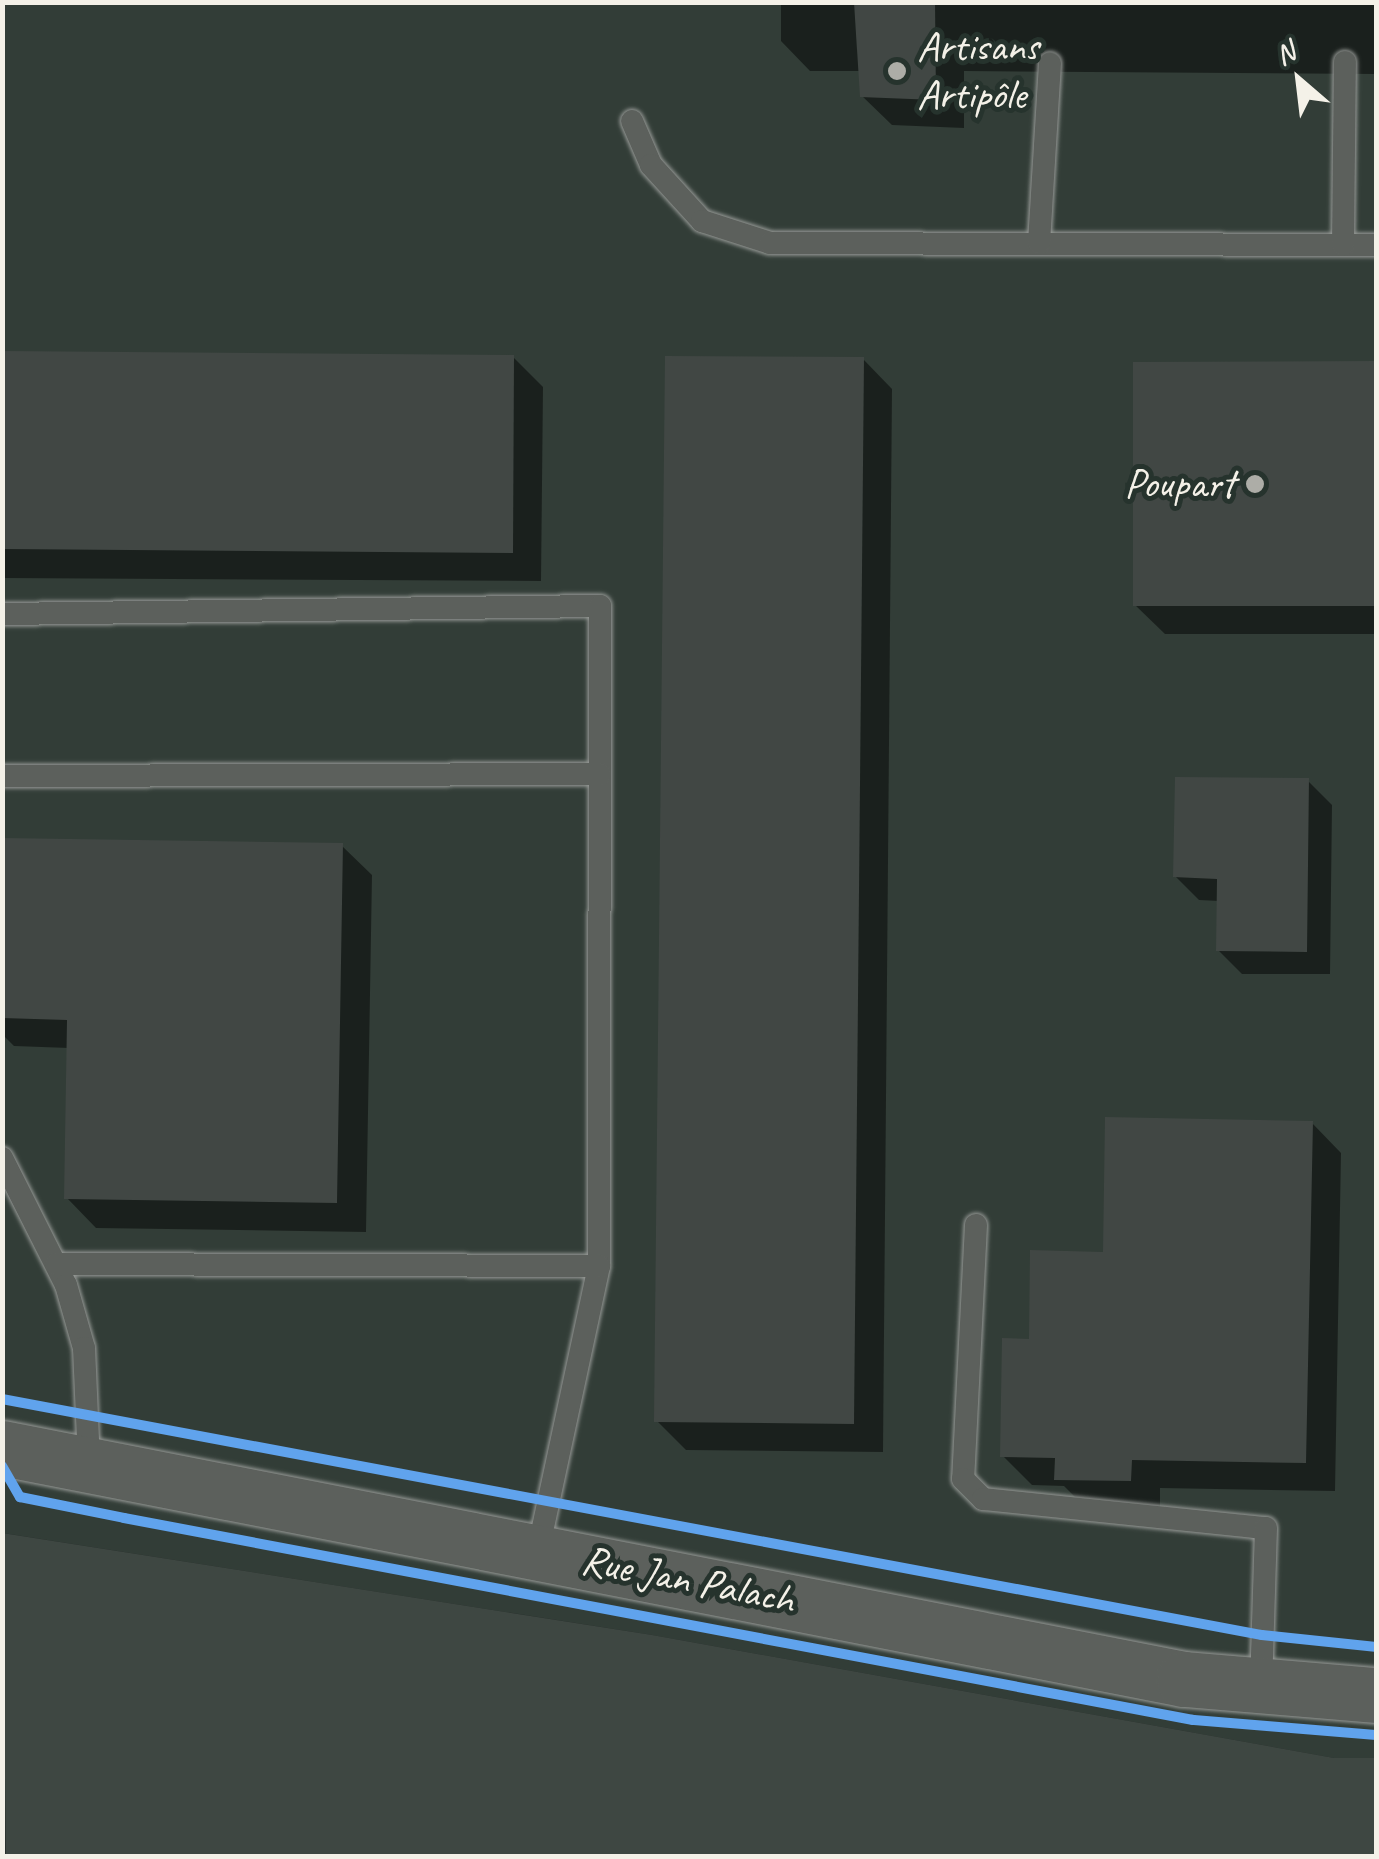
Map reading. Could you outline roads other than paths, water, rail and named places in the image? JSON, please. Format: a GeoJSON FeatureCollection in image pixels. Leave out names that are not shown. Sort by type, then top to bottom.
{"type":"FeatureCollection","features":[{"type":"Feature","properties":{"kind":"street","name":"Rue Jan Palach"},"geometry":{"type":"LineString","coordinates":[[2,1448],[1184,1679],[1376,1695]]}},
{"type":"Feature","properties":{"kind":"lane"},"geometry":{"type":"LineString","coordinates":[[1343,244],[1345,62]]}},
{"type":"Feature","properties":{"kind":"lane"},"geometry":{"type":"LineString","coordinates":[[1039,243],[1050,63]]}},
{"type":"Feature","properties":{"kind":"lane"},"geometry":{"type":"LineString","coordinates":[[632,121],[651,165],[702,220],[770,243],[1376,244]]}},
{"type":"Feature","properties":{"kind":"lane"},"geometry":{"type":"LineString","coordinates":[[2,614],[600,606],[599,1266],[538,1550]]}},
{"type":"Feature","properties":{"kind":"lane"},"geometry":{"type":"LineString","coordinates":[[2,776],[600,774]]}},
{"type":"Feature","properties":{"kind":"lane"},"geometry":{"type":"LineString","coordinates":[[2,1158],[56,1264],[84,1348],[89,1464]]}},
{"type":"Feature","properties":{"kind":"lane"},"geometry":{"type":"LineString","coordinates":[[976,1225],[963,1479],[983,1499],[1266,1528],[1261,1685]]}},
{"type":"Feature","properties":{"kind":"lane"},"geometry":{"type":"LineString","coordinates":[[56,1264],[599,1266]]}},
{"type":"Feature","properties":{"kind":"place","name":"Artisans Artipôle"},"geometry":{"type":"Point","coordinates":[897,71]}},
{"type":"Feature","properties":{"kind":"place","name":"Poupart"},"geometry":{"type":"Point","coordinates":[1255,484]}}]}
